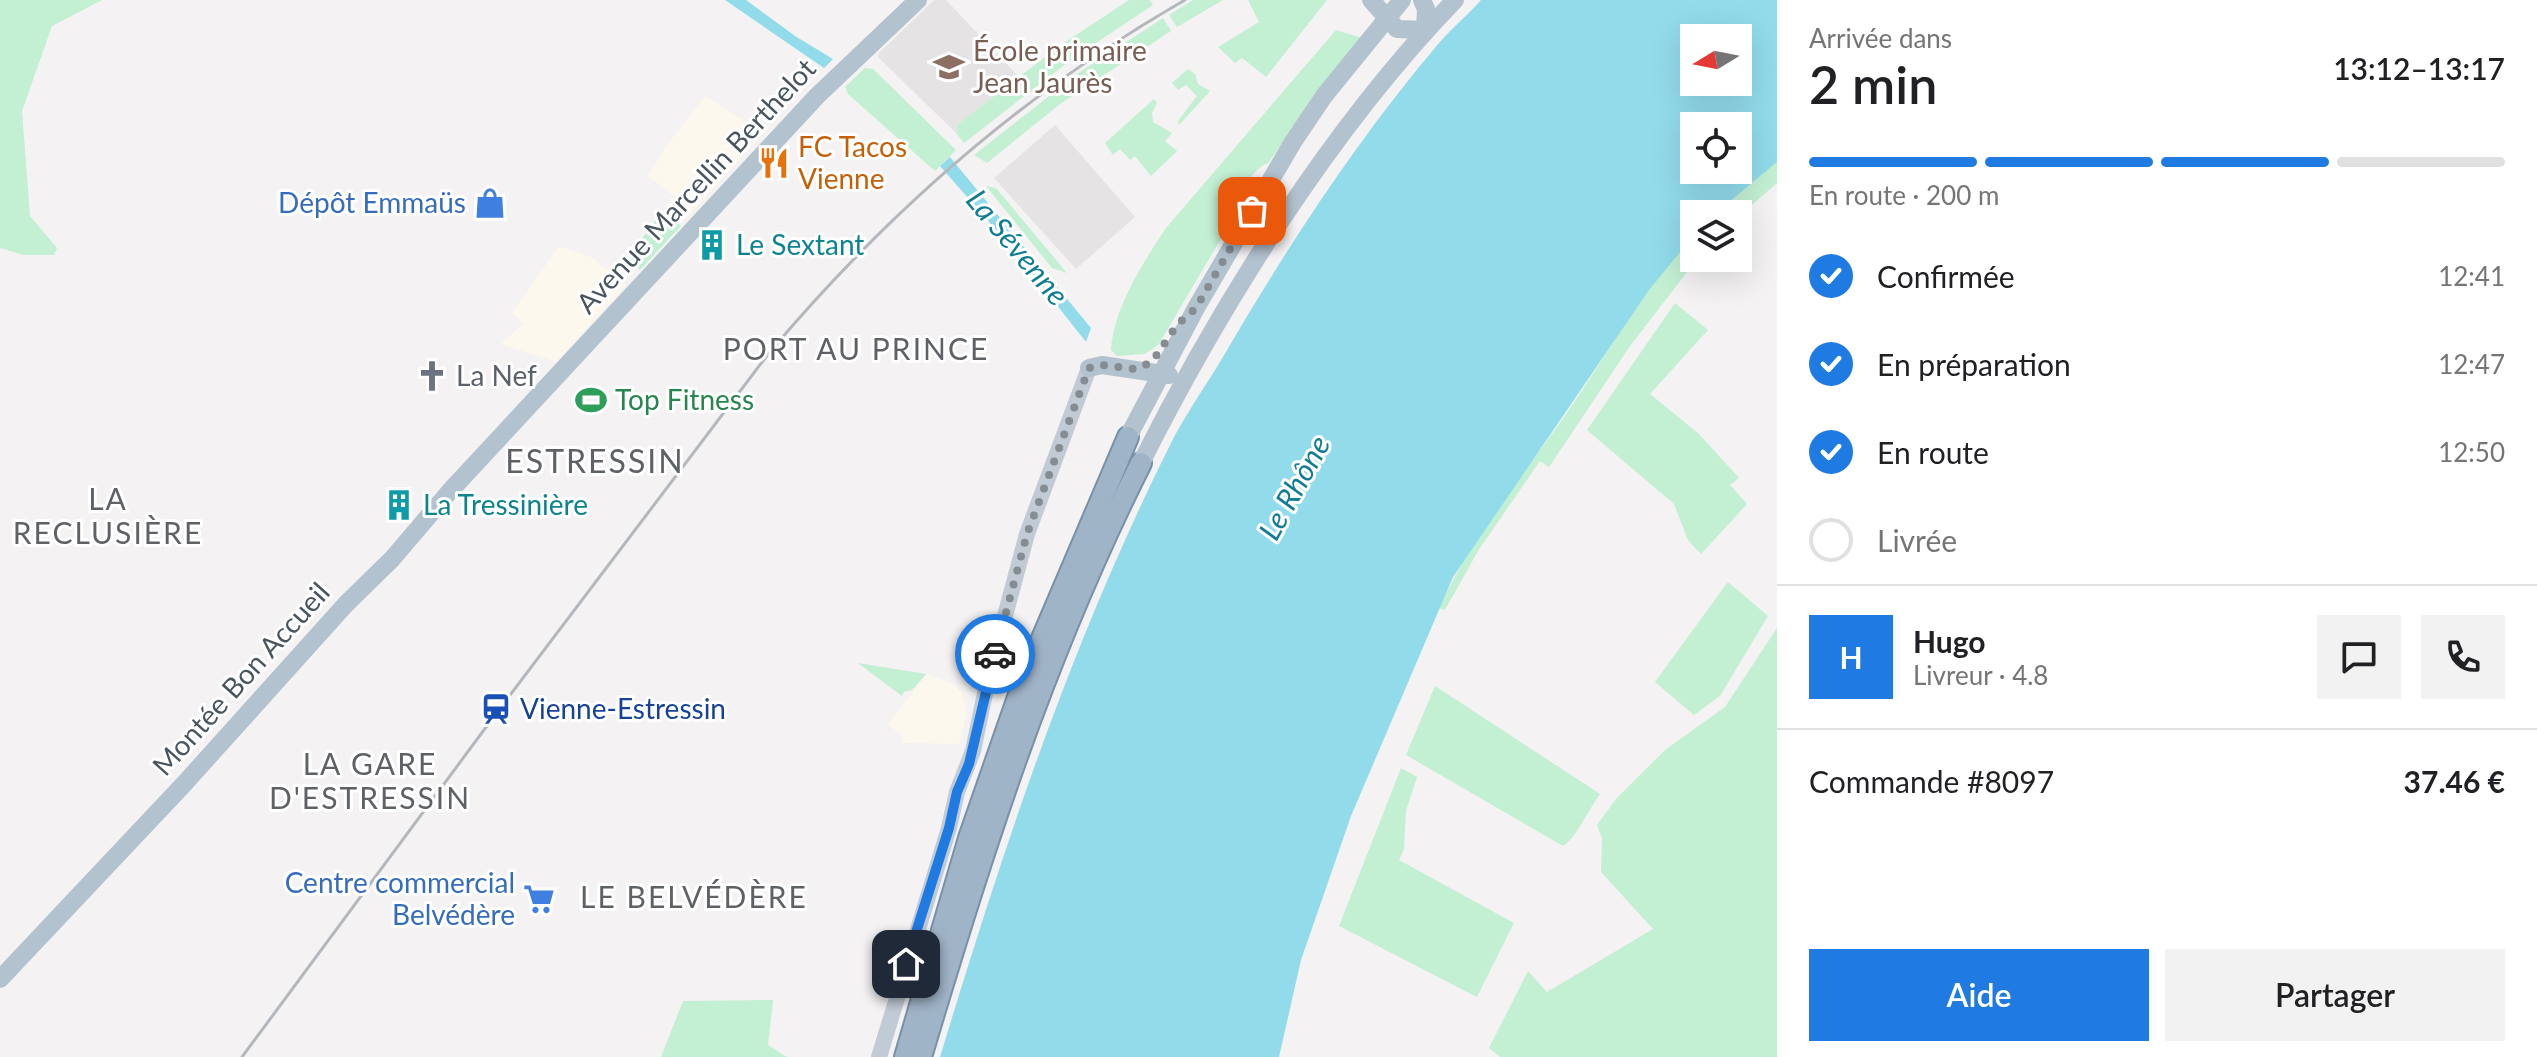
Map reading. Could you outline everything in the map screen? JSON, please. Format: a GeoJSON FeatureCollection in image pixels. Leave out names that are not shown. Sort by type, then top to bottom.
{"type":"FeatureCollection","features":[{"type":"Feature","properties":{"kind":"highway"},"geometry":{"type":"LineString","coordinates":[[905,1057],[969,838],[1023,683],[1128,437]]}},
{"type":"Feature","properties":{"kind":"highway"},"geometry":{"type":"LineString","coordinates":[[921,1057],[1002,793],[1047,673],[1105,536],[1141,463]]}},
{"type":"Feature","properties":{"kind":"main road","name":"Avenue Marcellin Berthelot"},"geometry":{"type":"LineString","coordinates":[[522,416],[839,74],[918,0]]}},
{"type":"Feature","properties":{"kind":"main road"},"geometry":{"type":"LineString","coordinates":[[1371,0],[1386,19],[1403,31],[1425,30]]}},
{"type":"Feature","properties":{"kind":"main road"},"geometry":{"type":"LineString","coordinates":[[1128,437],[1196,308],[1293,142],[1324,96],[1402,0]]}},
{"type":"Feature","properties":{"kind":"main road"},"geometry":{"type":"LineString","coordinates":[[1422,0],[1426,9],[1425,30]]}},
{"type":"Feature","properties":{"kind":"main road"},"geometry":{"type":"LineString","coordinates":[[1141,463],[1187,372],[1310,180],[1425,30],[1455,0]]}},
{"type":"Feature","properties":{"kind":"main road"},"geometry":{"type":"LineString","coordinates":[[1135,369],[1152,362],[1177,325],[1196,308]]}},
{"type":"Feature","properties":{"kind":"main road"},"geometry":{"type":"LineString","coordinates":[[879,1057],[949,828],[957,792],[969,764],[1027,534],[1089,368],[1102,365],[1160,375],[1187,372]]}},
{"type":"Feature","properties":{"kind":"main road"},"geometry":{"type":"LineString","coordinates":[[1135,369],[1149,394]]}},
{"type":"Feature","properties":{"kind":"main road","name":"Montée Bon Accueil"},"geometry":{"type":"LineString","coordinates":[[0,979],[522,416]]}},
{"type":"Feature","properties":{"kind":"shaded area","name":"École primaire Jean Jaurès"},"geometry":{"type":"Polygon","coordinates":[[[934,0],[946,0],[1019,77],[958,124],[957,134],[878,57],[934,0]]]}},
{"type":"Feature","properties":{"kind":"shaded area"},"geometry":{"type":"Polygon","coordinates":[[[705,96],[764,133],[682,223],[665,210],[673,195],[648,176],[667,145],[705,96]]]}},
{"type":"Feature","properties":{"kind":"shaded area"},"geometry":{"type":"Polygon","coordinates":[[[1055,125],[1135,217],[1076,269],[994,178],[1055,125]]]}},
{"type":"Feature","properties":{"kind":"shaded area"},"geometry":{"type":"Polygon","coordinates":[[[559,246],[591,257],[626,285],[556,362],[501,344],[523,324],[512,313],[559,246]]]}},
{"type":"Feature","properties":{"kind":"shaded area"},"geometry":{"type":"Polygon","coordinates":[[[927,674],[953,684],[961,692],[967,713],[959,744],[901,743],[902,736],[888,724],[927,674]]]}},
{"type":"Feature","properties":{"kind":"green space"},"geometry":{"type":"Polygon","coordinates":[[[0,0],[102,0],[52,26],[22,111],[30,216],[57,248],[54,255],[24,255],[0,248],[0,0]]]}},
{"type":"Feature","properties":{"kind":"green space"},"geometry":{"type":"Polygon","coordinates":[[[1129,0],[1150,0],[1153,5],[1072,59],[964,143],[957,134],[958,124],[1058,47],[1129,0]]]}},
{"type":"Feature","properties":{"kind":"green space"},"geometry":{"type":"Polygon","coordinates":[[[1193,0],[1223,0],[1177,27],[1169,15],[1193,0]]]}},
{"type":"Feature","properties":{"kind":"green space"},"geometry":{"type":"Polygon","coordinates":[[[1248,0],[1327,0],[1266,77],[1242,58],[1235,63],[1218,47],[1259,22],[1248,0]]]}},
{"type":"Feature","properties":{"kind":"green space"},"geometry":{"type":"Polygon","coordinates":[[[1163,18],[1171,31],[1060,104],[987,163],[974,155],[1080,72],[1163,18]]]}},
{"type":"Feature","properties":{"kind":"green space"},"geometry":{"type":"Polygon","coordinates":[[[1336,30],[1362,38],[1268,163],[1251,178],[1235,215],[1159,344],[1145,354],[1117,356],[1111,350],[1113,334],[1124,302],[1166,228],[1336,30]]]}},
{"type":"Feature","properties":{"kind":"green space"},"geometry":{"type":"Polygon","coordinates":[[[865,68],[873,69],[956,150],[935,171],[848,94],[845,87],[865,68]]]}},
{"type":"Feature","properties":{"kind":"green space"},"geometry":{"type":"Polygon","coordinates":[[[1188,69],[1195,74],[1198,84],[1210,91],[1179,125],[1178,121],[1197,96],[1186,85],[1178,90],[1172,83],[1188,69]]]}},
{"type":"Feature","properties":{"kind":"green space"},"geometry":{"type":"Polygon","coordinates":[[[1154,99],[1157,103],[1152,113],[1153,122],[1172,133],[1165,141],[1177,151],[1151,176],[1135,156],[1130,160],[1120,149],[1113,155],[1105,143],[1154,99]]]}},
{"type":"Feature","properties":{"kind":"green space"},"geometry":{"type":"Polygon","coordinates":[[[1777,162],[1777,183],[1752,205],[1752,200],[1732,200],[1777,162]]]}},
{"type":"Feature","properties":{"kind":"green space"},"geometry":{"type":"Polygon","coordinates":[[[986,186],[996,188],[1067,273],[1052,268],[986,186]]]}},
{"type":"Feature","properties":{"kind":"green space"},"geometry":{"type":"Polygon","coordinates":[[[662,212],[681,226],[640,270],[626,260],[662,212]]]}},
{"type":"Feature","properties":{"kind":"green space"},"geometry":{"type":"Polygon","coordinates":[[[1680,251],[1680,272],[1687,272],[1630,346],[1549,467],[1540,461],[1478,551],[1445,610],[1439,608],[1484,529],[1573,404],[1645,295],[1680,251]]]}},
{"type":"Feature","properties":{"kind":"green space"},"geometry":{"type":"Polygon","coordinates":[[[1675,303],[1708,330],[1650,394],[1699,434],[1739,478],[1730,485],[1747,504],[1701,554],[1688,540],[1674,504],[1587,430],[1675,303]]]}},
{"type":"Feature","properties":{"kind":"green space"},"geometry":{"type":"Polygon","coordinates":[[[1728,582],[1768,616],[1720,696],[1694,715],[1655,682],[1728,582]]]}},
{"type":"Feature","properties":{"kind":"green space"},"geometry":{"type":"Polygon","coordinates":[[[1777,628],[1777,1057],[1500,1057],[1489,1048],[1528,971],[1547,992],[1653,929],[1601,872],[1602,838],[1597,825],[1616,799],[1665,750],[1725,707],[1777,628]]]}},
{"type":"Feature","properties":{"kind":"green space"},"geometry":{"type":"Polygon","coordinates":[[[858,663],[926,674],[902,696],[858,663]]]}},
{"type":"Feature","properties":{"kind":"green space"},"geometry":{"type":"Polygon","coordinates":[[[1435,686],[1600,794],[1568,843],[1563,846],[1406,755],[1435,686]]]}},
{"type":"Feature","properties":{"kind":"green space"},"geometry":{"type":"Polygon","coordinates":[[[1401,768],[1417,777],[1406,811],[1404,849],[1399,860],[1514,923],[1477,997],[1339,926],[1401,768]]]}},
{"type":"Feature","properties":{"kind":"green space"},"geometry":{"type":"Polygon","coordinates":[[[773,1000],[768,1045],[787,1057],[661,1057],[683,1001],[773,1000]]]}},
{"type":"Feature","properties":{"kind":"water"},"geometry":{"type":"Polygon","coordinates":[[[725,0],[746,0],[833,59],[824,68],[725,0]]]}},
{"type":"Feature","properties":{"kind":"water","name":"Le Rhône"},"geometry":{"type":"Polygon","coordinates":[[[1481,0],[1777,0],[1777,162],[1752,183],[1752,112],[1680,112],[1680,184],[1751,184],[1732,200],[1680,200],[1680,252],[1649,290],[1453,577],[1351,816],[1301,960],[1279,1057],[940,1057],[1042,746],[1101,594],[1170,445],[1272,275],[1324,196],[1379,118],[1439,43],[1481,0]]]}},
{"type":"Feature","properties":{"kind":"water","name":"La Sévenne"},"geometry":{"type":"Polygon","coordinates":[[[950,157],[1091,328],[1086,342],[1011,247],[940,166],[950,157]]]}},
{"type":"Feature","properties":{"kind":"railway"},"geometry":{"type":"LineString","coordinates":[[242,1057],[495,715],[769,353],[814,302],[861,252],[961,158],[1069,74],[1185,0]]}},
{"type":"Feature","properties":{"kind":"way so far"},"geometry":{"type":"LineString","coordinates":[[995,654],[1027,534],[1089,368],[1102,365],[1135,369],[1152,362],[1177,325],[1196,308],[1252,211]]}},
{"type":"Feature","properties":{"kind":"place","name":"École primaire Jean Jaurès"},"geometry":{"type":"Point","coordinates":[949,67]}},
{"type":"Feature","properties":{"kind":"place","name":"FC Tacos Vienne"},"geometry":{"type":"Point","coordinates":[774,163]}},
{"type":"Feature","properties":{"kind":"place","name":"Dépôt Emmaüs"},"geometry":{"type":"Point","coordinates":[490,203]}},
{"type":"Feature","properties":{"kind":"place","name":"Le Sextant"},"geometry":{"type":"Point","coordinates":[712,245]}},
{"type":"Feature","properties":{"kind":"place","name":"La Nef"},"geometry":{"type":"Point","coordinates":[432,376]}},
{"type":"Feature","properties":{"kind":"place","name":"Top Fitness"},"geometry":{"type":"Point","coordinates":[591,400]}},
{"type":"Feature","properties":{"kind":"place","name":"La Tressinière"},"geometry":{"type":"Point","coordinates":[399,505]}},
{"type":"Feature","properties":{"kind":"place","name":"Vienne-Estressin"},"geometry":{"type":"Point","coordinates":[496,709]}},
{"type":"Feature","properties":{"kind":"place","name":"Centre commercial Belvédère"},"geometry":{"type":"Point","coordinates":[539,899]}},
{"type":"Feature","properties":{"kind":"district","name":"PORT AU PRINCE"},"geometry":{"type":"Point","coordinates":[856,350]}},
{"type":"Feature","properties":{"kind":"district","name":"ESTRESSIN"},"geometry":{"type":"Point","coordinates":[595,462]}},
{"type":"Feature","properties":{"kind":"district","name":"LA RECLUSIÈRE"},"geometry":{"type":"Point","coordinates":[108,517]}},
{"type":"Feature","properties":{"kind":"district","name":"LA GARE D'ESTRESSIN"},"geometry":{"type":"Point","coordinates":[370,782]}},
{"type":"Feature","properties":{"kind":"district","name":"LE BELVÉDÈRE"},"geometry":{"type":"Point","coordinates":[694,898]}},
{"type":"Feature","properties":{"kind":"route"},"geometry":{"type":"LineString","coordinates":[[906,964],[949,828],[957,792],[969,764],[995,654]]}}]}
